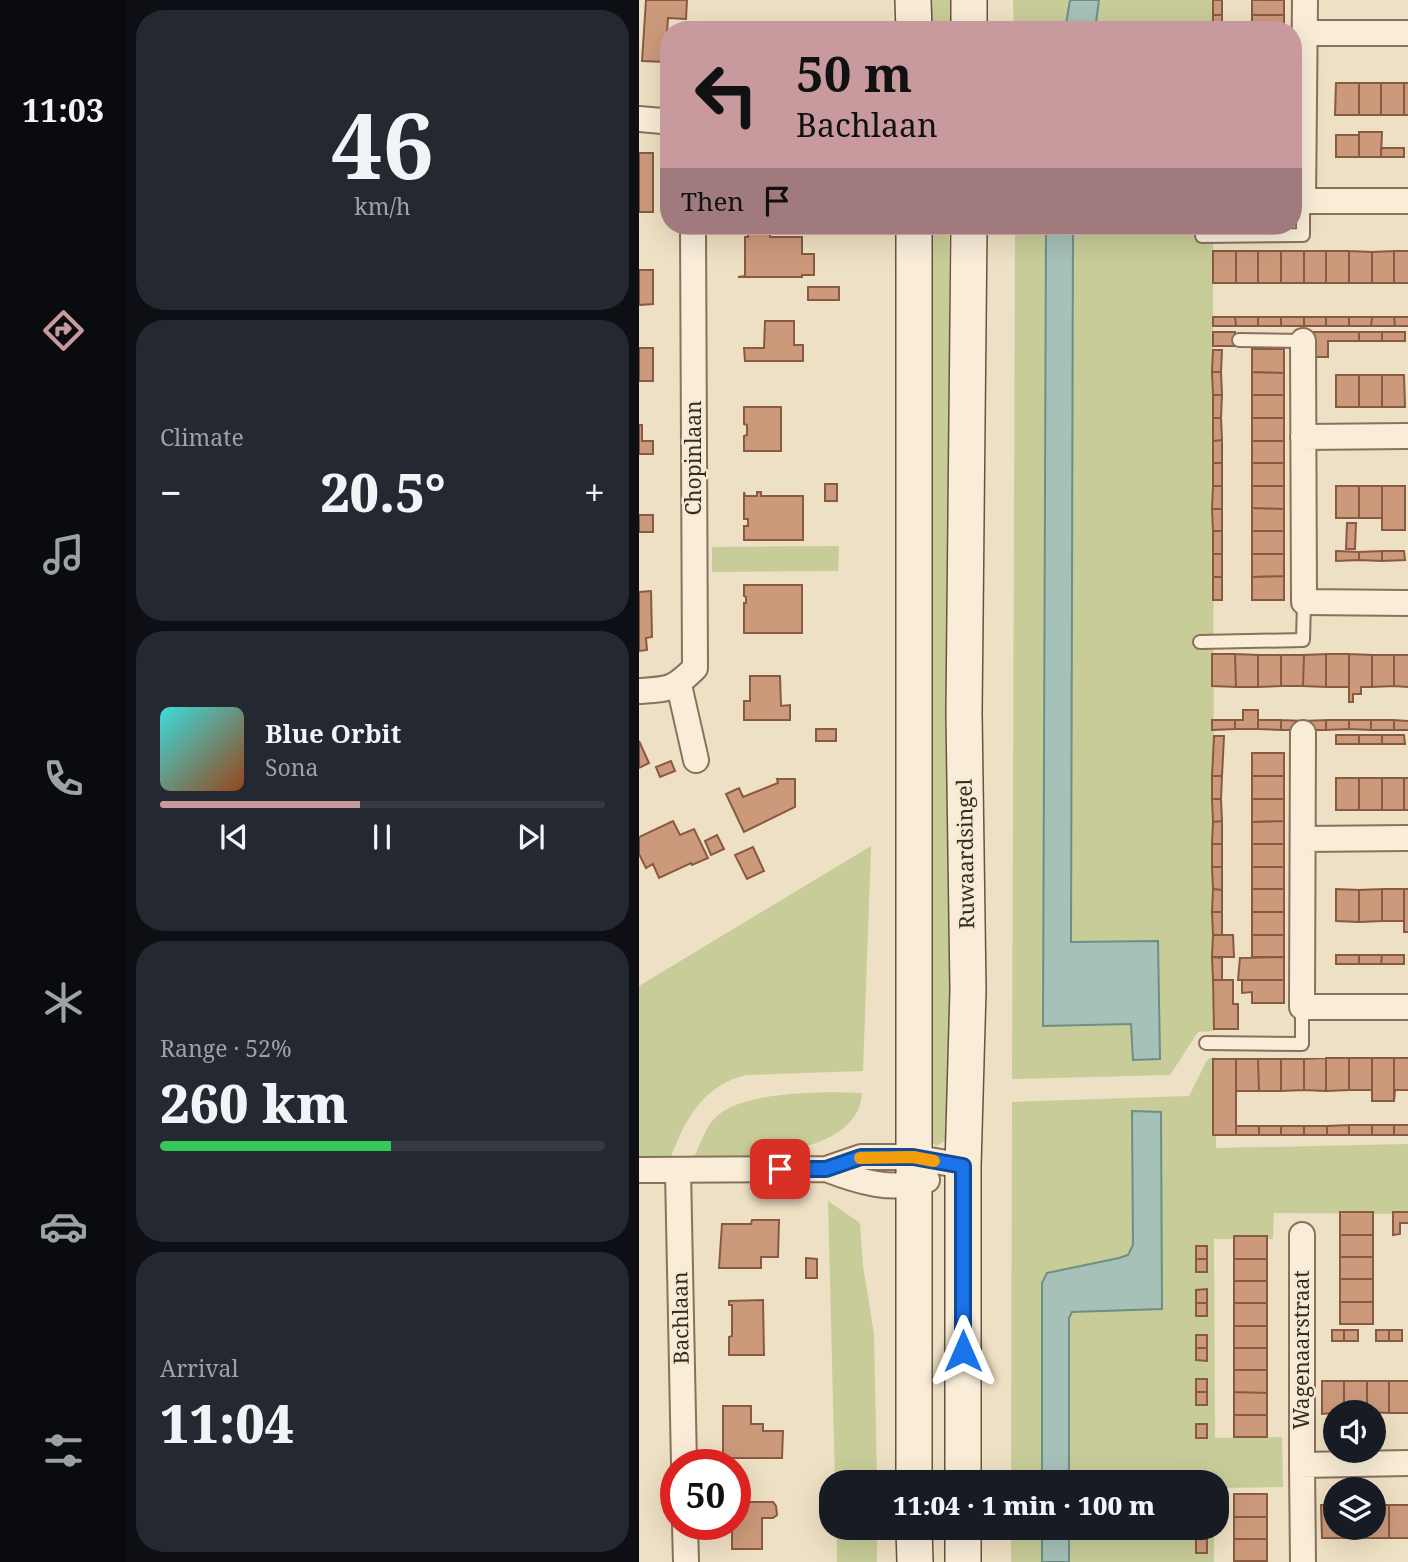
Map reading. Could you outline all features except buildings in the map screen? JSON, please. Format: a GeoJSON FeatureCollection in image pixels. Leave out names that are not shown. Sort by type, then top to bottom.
{"type":"FeatureCollection","features":[{"type":"Feature","properties":{"kind":"main road"},"geometry":{"type":"LineString","coordinates":[[913,0],[914,21]]}},
{"type":"Feature","properties":{"kind":"main road"},"geometry":{"type":"LineString","coordinates":[[969,0],[969,21]]}},
{"type":"Feature","properties":{"kind":"main road"},"geometry":{"type":"LineString","coordinates":[[914,235],[914,1470]]}},
{"type":"Feature","properties":{"kind":"main road","name":"Ruwaardsingel"},"geometry":{"type":"LineString","coordinates":[[963,1470],[963,1166],[967,990],[964,713],[969,235]]}},
{"type":"Feature","properties":{"kind":"main road"},"geometry":{"type":"LineString","coordinates":[[914,1540],[915,1562]]}},
{"type":"Feature","properties":{"kind":"main road"},"geometry":{"type":"LineString","coordinates":[[963,1540],[963,1562]]}},
{"type":"Feature","properties":{"kind":"street"},"geometry":{"type":"LineString","coordinates":[[1305,0],[1303,201],[1408,201]]}},
{"type":"Feature","properties":{"kind":"street"},"geometry":{"type":"LineString","coordinates":[[1305,33],[1408,33]]}},
{"type":"Feature","properties":{"kind":"street"},"geometry":{"type":"LineString","coordinates":[[639,119],[660,121]]}},
{"type":"Feature","properties":{"kind":"street","name":"Chopinlaan"},"geometry":{"type":"LineString","coordinates":[[679,685],[694,668],[693,235]]}},
{"type":"Feature","properties":{"kind":"street"},"geometry":{"type":"LineString","coordinates":[[1303,341],[1303,602],[1408,603]]}},
{"type":"Feature","properties":{"kind":"street"},"geometry":{"type":"LineString","coordinates":[[1303,437],[1408,436]]}},
{"type":"Feature","properties":{"kind":"street"},"geometry":{"type":"LineString","coordinates":[[639,691],[679,685],[696,760]]}},
{"type":"Feature","properties":{"kind":"street"},"geometry":{"type":"LineString","coordinates":[[1303,733],[1302,1007],[1408,1007]]}},
{"type":"Feature","properties":{"kind":"street"},"geometry":{"type":"LineString","coordinates":[[1303,839],[1408,838]]}},
{"type":"Feature","properties":{"kind":"street"},"geometry":{"type":"LineString","coordinates":[[639,1170],[826,1169],[861,1157],[913,1171],[963,1166]]}},
{"type":"Feature","properties":{"kind":"street","name":"Bachlaan"},"geometry":{"type":"LineString","coordinates":[[678,1171],[684,1449]]}},
{"type":"Feature","properties":{"kind":"street","name":"Wagenaarstraat"},"geometry":{"type":"LineString","coordinates":[[1302,1235],[1303,1562]]}},
{"type":"Feature","properties":{"kind":"street"},"geometry":{"type":"LineString","coordinates":[[1302,1465],[1408,1463]]}},
{"type":"Feature","properties":{"kind":"street"},"geometry":{"type":"LineString","coordinates":[[686,1540],[686,1562]]}},
{"type":"Feature","properties":{"kind":"lane"},"geometry":{"type":"LineString","coordinates":[[1202,236],[1303,235],[1303,201]]}},
{"type":"Feature","properties":{"kind":"lane"},"geometry":{"type":"LineString","coordinates":[[1239,341],[1303,341]]}},
{"type":"Feature","properties":{"kind":"lane"},"geometry":{"type":"LineString","coordinates":[[1200,642],[1303,640],[1303,602]]}},
{"type":"Feature","properties":{"kind":"lane"},"geometry":{"type":"LineString","coordinates":[[1206,1043],[1302,1044],[1302,1007]]}},
{"type":"Feature","properties":{"kind":"green space"},"geometry":{"type":"Polygon","coordinates":[[[925,0],[962,0],[961,21],[928,21],[925,0]]]}},
{"type":"Feature","properties":{"kind":"green space"},"geometry":{"type":"Polygon","coordinates":[[[1013,0],[1070,0],[1066,21],[1014,21],[1013,0]]]}},
{"type":"Feature","properties":{"kind":"green space"},"geometry":{"type":"Polygon","coordinates":[[[1099,0],[1213,0],[1213,21],[1096,21],[1099,0]]]}},
{"type":"Feature","properties":{"kind":"green space"},"geometry":{"type":"Polygon","coordinates":[[[929,235],[949,235],[949,1123],[945,1141],[936,1146],[928,1138],[929,235]]]}},
{"type":"Feature","properties":{"kind":"green space"},"geometry":{"type":"Polygon","coordinates":[[[1015,235],[1046,235],[1043,1026],[1131,1024],[1133,1060],[1159,1059],[1071,942],[1073,235],[1213,235],[1214,1031],[1198,1032],[1170,1075],[1012,1079],[1015,235]]]}},
{"type":"Feature","properties":{"kind":"green space"},"geometry":{"type":"Polygon","coordinates":[[[839,546],[838,571],[712,572],[712,547],[839,546]]]}},
{"type":"Feature","properties":{"kind":"green space"},"geometry":{"type":"Polygon","coordinates":[[[871,846],[863,1071],[746,1075],[731,1080],[708,1095],[698,1106],[671,1157],[639,1157],[639,986],[871,846]]]}},
{"type":"Feature","properties":{"kind":"green space"},"geometry":{"type":"Polygon","coordinates":[[[1216,1057],[1216,1148],[1408,1144],[1408,1214],[1274,1213],[1273,1239],[1214,1239],[1215,1438],[1282,1437],[1283,1487],[1229,1488],[1229,1470],[1069,1470],[1069,1318],[1072,1311],[1162,1309],[1160,1112],[1133,1111],[1133,1245],[1128,1255],[1047,1273],[1042,1284],[1042,1470],[1011,1470],[1012,1102],[1189,1096],[1210,1058],[1216,1057]]]}},
{"type":"Feature","properties":{"kind":"green space"},"geometry":{"type":"Polygon","coordinates":[[[862,1093],[856,1114],[841,1130],[819,1142],[766,1154],[694,1157],[710,1124],[731,1107],[747,1101],[787,1094],[862,1093]]]}},
{"type":"Feature","properties":{"kind":"green space"},"geometry":{"type":"Polygon","coordinates":[[[828,1201],[860,1223],[863,1266],[874,1334],[877,1470],[835,1470],[828,1201]]]}},
{"type":"Feature","properties":{"kind":"green space"},"geometry":{"type":"Polygon","coordinates":[[[837,1540],[877,1540],[877,1562],[837,1562],[837,1540]]]}},
{"type":"Feature","properties":{"kind":"green space"},"geometry":{"type":"Polygon","coordinates":[[[1011,1540],[1042,1540],[1042,1562],[1011,1562],[1011,1540]]]}},
{"type":"Feature","properties":{"kind":"green space"},"geometry":{"type":"Polygon","coordinates":[[[1069,1540],[1214,1540],[1214,1562],[1069,1562],[1069,1540]]]}},
{"type":"Feature","properties":{"kind":"water"},"geometry":{"type":"Polygon","coordinates":[[[1070,0],[1099,0],[1096,21],[1066,21],[1070,0]]]}},
{"type":"Feature","properties":{"kind":"water"},"geometry":{"type":"Polygon","coordinates":[[[1046,235],[1073,235],[1071,942],[1158,941],[1160,1059],[1133,1060],[1131,1024],[1043,1026],[1046,235]]]}},
{"type":"Feature","properties":{"kind":"water"},"geometry":{"type":"Polygon","coordinates":[[[1132,1111],[1161,1112],[1162,1309],[1072,1312],[1069,1318],[1069,1470],[1042,1470],[1042,1283],[1047,1273],[1128,1255],[1133,1245],[1132,1111]]]}},
{"type":"Feature","properties":{"kind":"water"},"geometry":{"type":"Polygon","coordinates":[[[1042,1540],[1069,1540],[1069,1562],[1042,1562],[1042,1540]]]}},
{"type":"Feature","properties":{"kind":"slow traffic"},"geometry":{"type":"LineString","coordinates":[[860,1158],[913,1157],[934,1161]]}},
{"type":"Feature","properties":{"kind":"route"},"geometry":{"type":"LineString","coordinates":[[780,1169],[826,1169],[861,1157],[913,1157],[963,1166],[963,1351]]}}]}
